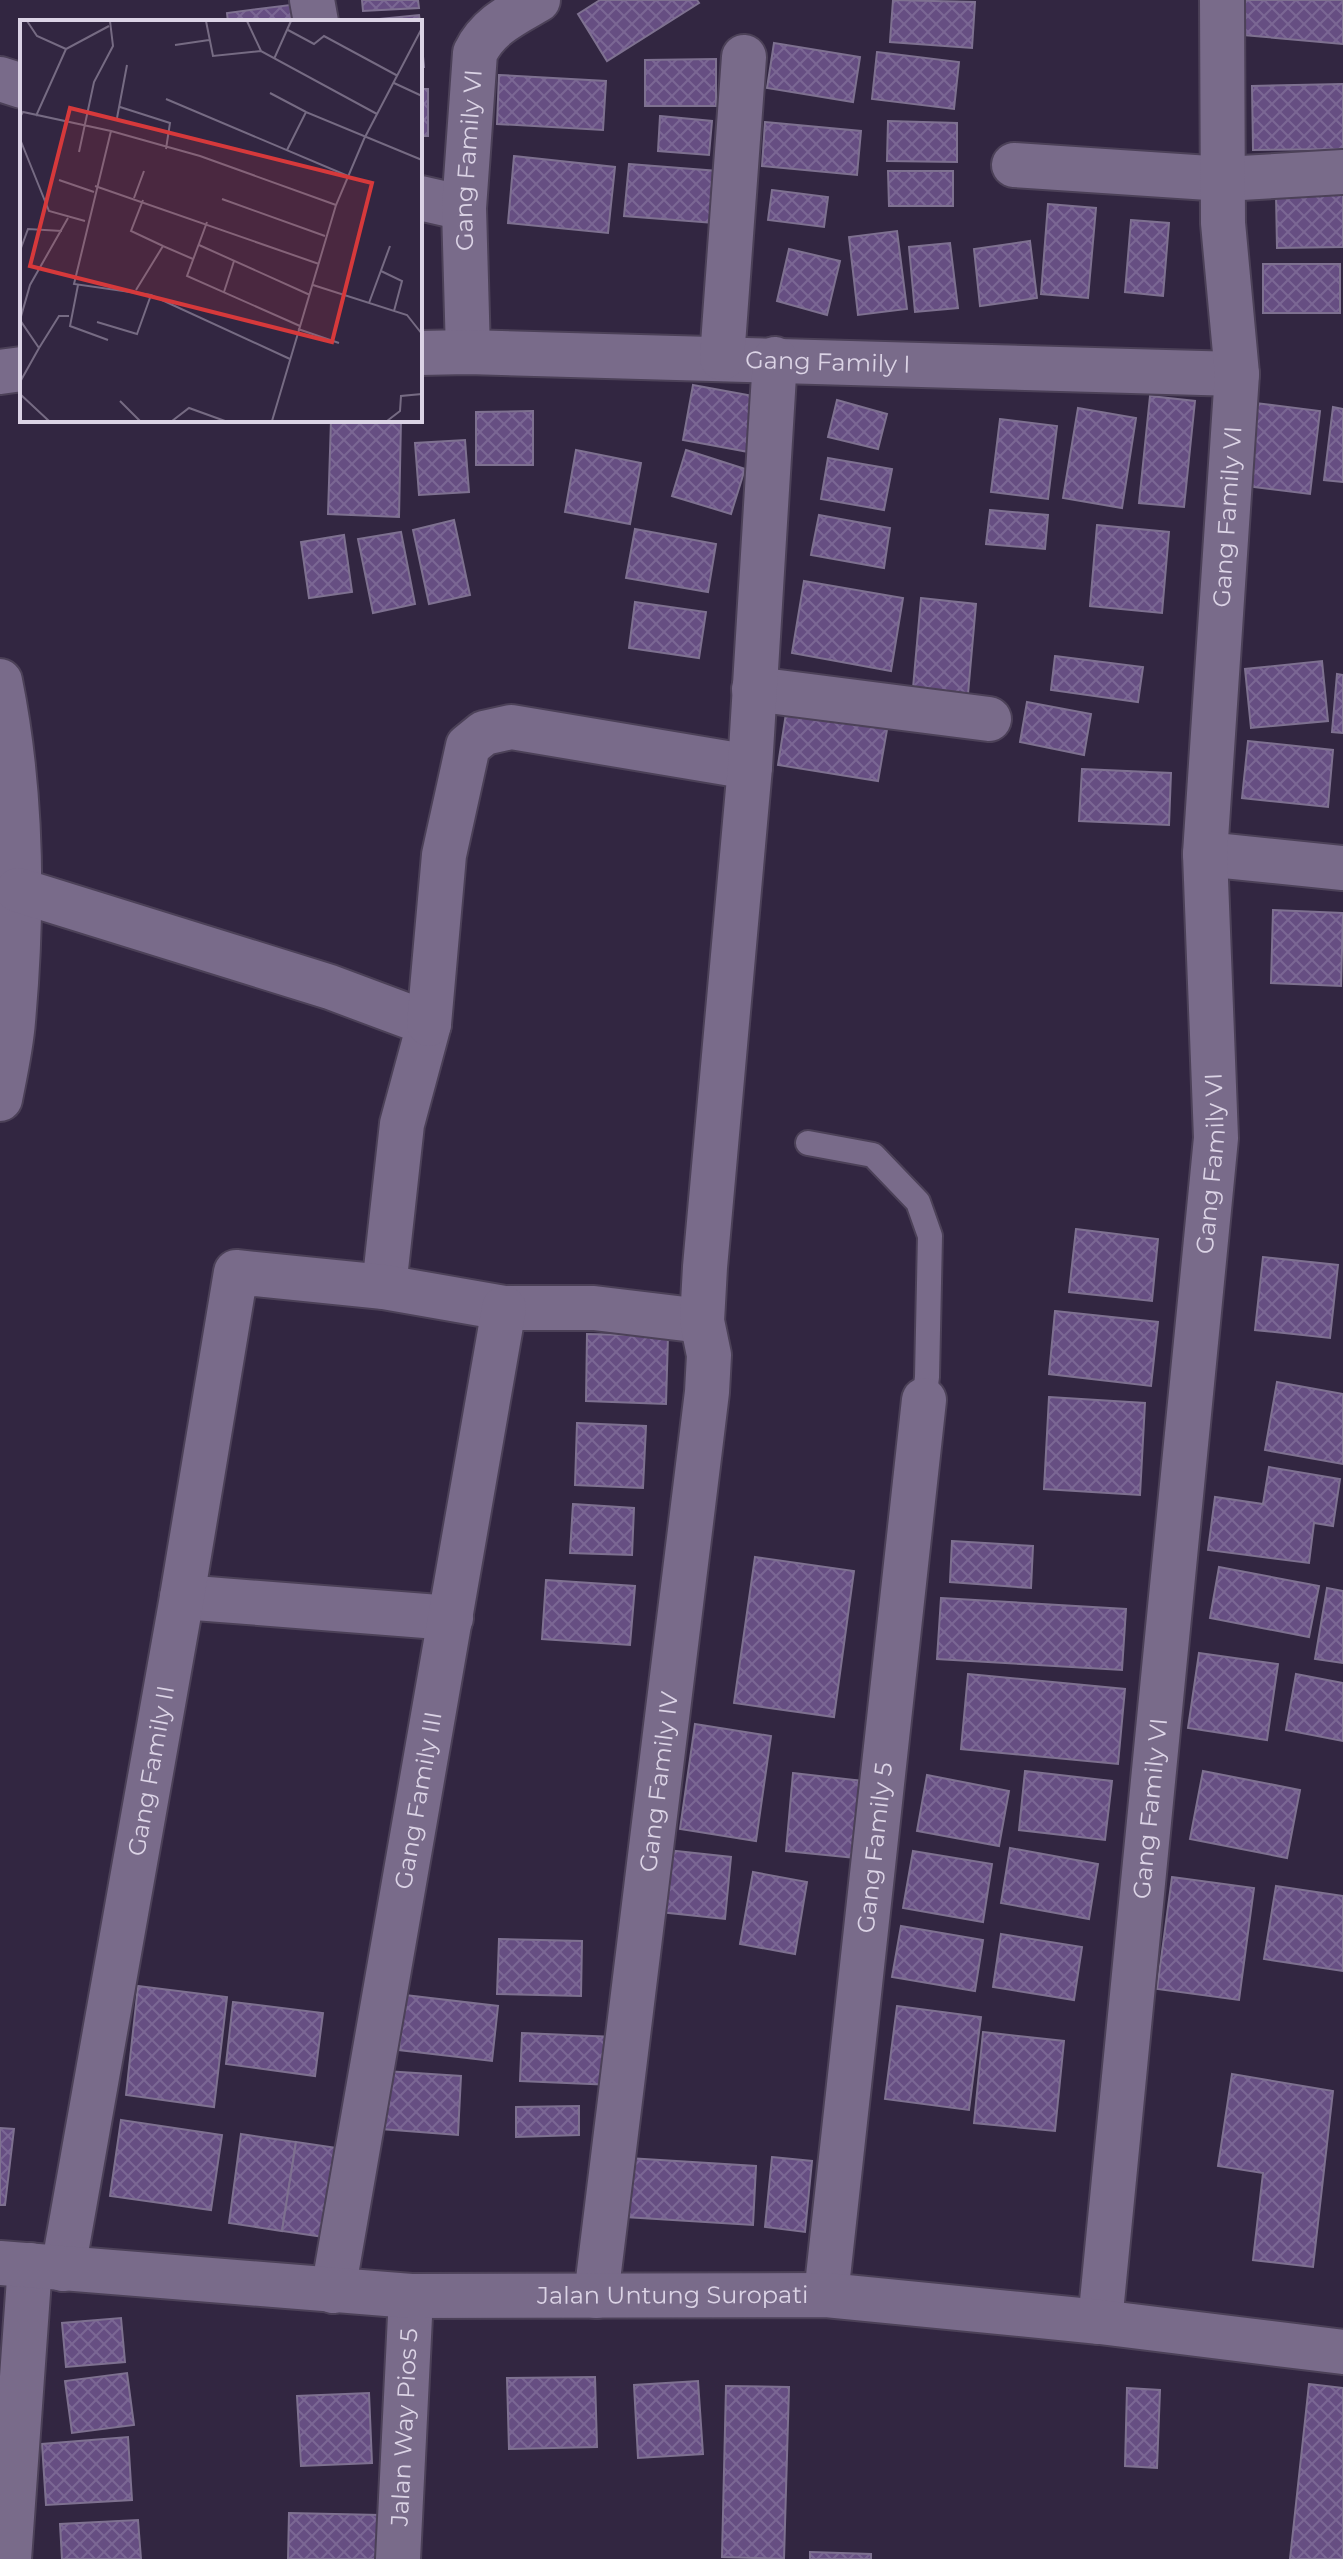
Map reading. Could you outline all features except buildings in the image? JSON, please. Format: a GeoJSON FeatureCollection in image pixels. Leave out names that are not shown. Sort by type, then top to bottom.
{"type":"FeatureCollection","features":[{"type":"Feature","properties":{"kind":"street"},"geometry":{"type":"LineString","coordinates":[[312,0],[316,20]]}},
{"type":"Feature","properties":{"kind":"street","name":"Gang Family VI"},"geometry":{"type":"LineString","coordinates":[[468,352],[464,208],[475,53],[482,39],[497,24],[538,0]]}},
{"type":"Feature","properties":{"kind":"street","name":"Gang Family VI"},"geometry":{"type":"LineString","coordinates":[[1100,2322],[1216,1138],[1205,854],[1237,374],[1223,223],[1222,0]]}},
{"type":"Feature","properties":{"kind":"street"},"geometry":{"type":"LineString","coordinates":[[722,358],[744,57]]}},
{"type":"Feature","properties":{"kind":"street"},"geometry":{"type":"LineString","coordinates":[[0,79],[20,85]]}},
{"type":"Feature","properties":{"kind":"street"},"geometry":{"type":"LineString","coordinates":[[1014,165],[1224,179],[1343,172]]}},
{"type":"Feature","properties":{"kind":"street"},"geometry":{"type":"LineString","coordinates":[[422,198],[464,208]]}},
{"type":"Feature","properties":{"kind":"street","name":"Gang Family I"},"geometry":{"type":"LineString","coordinates":[[422,353],[775,359],[1237,374]]}},
{"type":"Feature","properties":{"kind":"street","name":"Gang Family IV"},"geometry":{"type":"LineString","coordinates":[[596,2296],[707,1392],[709,1355],[702,1321],[705,1267],[750,767],[775,359]]}},
{"type":"Feature","properties":{"kind":"street"},"geometry":{"type":"LineString","coordinates":[[0,372],[20,369]]}},
{"type":"Feature","properties":{"kind":"street"},"geometry":{"type":"LineString","coordinates":[[0,681],[7,717],[20,862],[0,1099]]}},
{"type":"Feature","properties":{"kind":"street"},"geometry":{"type":"LineString","coordinates":[[754,689],[989,719]]}},
{"type":"Feature","properties":{"kind":"street"},"geometry":{"type":"LineString","coordinates":[[702,1321],[594,1308],[504,1308],[384,1287],[402,1124],[429,1024],[444,855],[468,746],[484,733],[511,727],[750,767]]}},
{"type":"Feature","properties":{"kind":"street"},"geometry":{"type":"LineString","coordinates":[[1205,854],[1343,868]]}},
{"type":"Feature","properties":{"kind":"street"},"geometry":{"type":"LineString","coordinates":[[18,890],[354,995],[429,1024]]}},
{"type":"Feature","properties":{"kind":"street","name":"Gang Family II"},"geometry":{"type":"LineString","coordinates":[[9,2559],[31,2266],[182,1597],[236,1272],[384,1287]]}},
{"type":"Feature","properties":{"kind":"street","name":"Gang Family III"},"geometry":{"type":"LineString","coordinates":[[333,2291],[504,1308]]}},
{"type":"Feature","properties":{"kind":"street","name":"Gang Family 5"},"geometry":{"type":"LineString","coordinates":[[826,2295],[924,1400]]}},
{"type":"Feature","properties":{"kind":"street"},"geometry":{"type":"LineString","coordinates":[[182,1597],[451,1618]]}},
{"type":"Feature","properties":{"kind":"street","name":"Jalan Untung Suropati"},"geometry":{"type":"LineString","coordinates":[[31,2266],[411,2296],[826,2295],[1100,2322],[1343,2352]]}},
{"type":"Feature","properties":{"kind":"street","name":"Jalan Way Pios 5"},"geometry":{"type":"LineString","coordinates":[[398,2559],[411,2296]]}},
{"type":"Feature","properties":{"kind":"lane"},"geometry":{"type":"LineString","coordinates":[[808,1143],[873,1155],[918,1202],[930,1236],[924,1400]]}}]}
